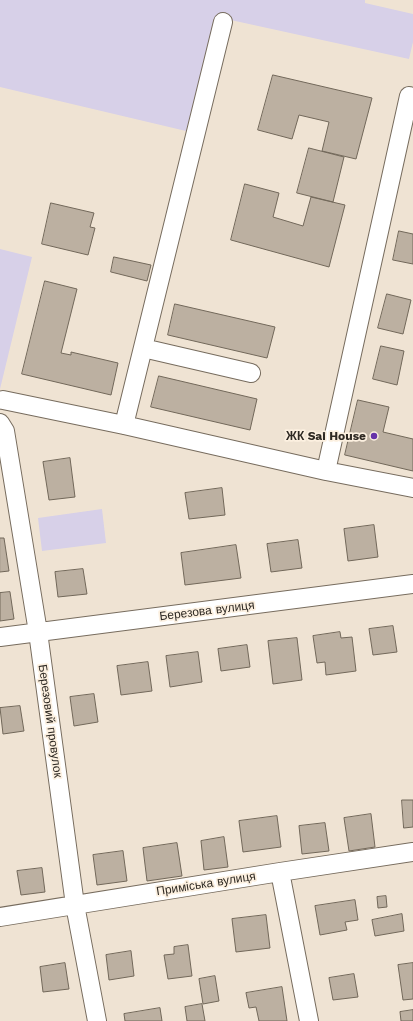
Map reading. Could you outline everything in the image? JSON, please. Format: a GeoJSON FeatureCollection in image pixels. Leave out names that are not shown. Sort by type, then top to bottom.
{"type":"FeatureCollection","features":[{"type":"Feature","properties":{"kind":"street"},"geometry":{"type":"LineString","coordinates":[[124,424],[223,22]]}},
{"type":"Feature","properties":{"kind":"street"},"geometry":{"type":"LineString","coordinates":[[326,470],[409,96],[413,97]]}},
{"type":"Feature","properties":{"kind":"street"},"geometry":{"type":"LineString","coordinates":[[143,348],[251,373]]}},
{"type":"Feature","properties":{"kind":"street"},"geometry":{"type":"LineString","coordinates":[[3,400],[124,424],[326,470],[413,488]]}},
{"type":"Feature","properties":{"kind":"street","name":"Березовий провулок"},"geometry":{"type":"LineString","coordinates":[[0,424],[5,431],[38,632],[75,905],[97,1021]]}},
{"type":"Feature","properties":{"kind":"street","name":"Березова вулиця"},"geometry":{"type":"LineString","coordinates":[[0,637],[413,584]]}},
{"type":"Feature","properties":{"kind":"street","name":"Приміська вулиця"},"geometry":{"type":"LineString","coordinates":[[0,917],[413,852]]}},
{"type":"Feature","properties":{"kind":"street"},"geometry":{"type":"LineString","coordinates":[[280,872],[309,1021]]}},
{"type":"Feature","properties":{"kind":"shaded area"},"geometry":{"type":"Polygon","coordinates":[[[0,0],[365,0],[365,3],[413,14],[413,42],[409,59],[217,17],[186,131],[0,87],[0,0]]]}},
{"type":"Feature","properties":{"kind":"shaded area"},"geometry":{"type":"Polygon","coordinates":[[[0,249],[32,257],[0,389],[0,249]]]}},
{"type":"Feature","properties":{"kind":"shaded area"},"geometry":{"type":"Polygon","coordinates":[[[102,509],[106,543],[42,551],[38,518],[102,509]]]}},
{"type":"Feature","properties":{"kind":"building"},"geometry":{"type":"Polygon","coordinates":[[[273,75],[372,98],[356,159],[322,151],[329,122],[299,115],[292,139],[258,130],[273,75]]]}},
{"type":"Feature","properties":{"kind":"building"},"geometry":{"type":"Polygon","coordinates":[[[309,148],[344,157],[333,202],[297,193],[309,148]]]}},
{"type":"Feature","properties":{"kind":"building"},"geometry":{"type":"Polygon","coordinates":[[[245,184],[279,193],[273,217],[303,226],[311,197],[345,205],[329,267],[231,240],[245,184]]]}},
{"type":"Feature","properties":{"kind":"building"},"geometry":{"type":"Polygon","coordinates":[[[51,203],[94,213],[90,227],[95,228],[88,255],[42,244],[51,203]]]}},
{"type":"Feature","properties":{"kind":"building"},"geometry":{"type":"Polygon","coordinates":[[[399,231],[413,234],[413,264],[393,260],[399,231]]]}},
{"type":"Feature","properties":{"kind":"building"},"geometry":{"type":"Polygon","coordinates":[[[114,257],[151,265],[147,281],[111,272],[114,257]]]}},
{"type":"Feature","properties":{"kind":"building"},"geometry":{"type":"Polygon","coordinates":[[[45,281],[77,289],[61,353],[71,355],[71,352],[118,363],[111,395],[22,374],[45,281]]]}},
{"type":"Feature","properties":{"kind":"building"},"geometry":{"type":"Polygon","coordinates":[[[387,294],[411,300],[403,334],[378,328],[387,294]]]}},
{"type":"Feature","properties":{"kind":"building"},"geometry":{"type":"Polygon","coordinates":[[[175,304],[275,327],[267,358],[168,335],[175,304]]]}},
{"type":"Feature","properties":{"kind":"building"},"geometry":{"type":"Polygon","coordinates":[[[381,346],[404,351],[397,385],[373,379],[381,346]]]}},
{"type":"Feature","properties":{"kind":"building"},"geometry":{"type":"Polygon","coordinates":[[[159,376],[257,399],[250,430],[151,407],[159,376]]]}},
{"type":"Feature","properties":{"kind":"building","name":"ЖК Sai House"},"geometry":{"type":"Polygon","coordinates":[[[358,400],[389,407],[383,432],[413,439],[413,471],[345,455],[358,400]]]}},
{"type":"Feature","properties":{"kind":"building"},"geometry":{"type":"Polygon","coordinates":[[[70,458],[75,497],[49,500],[43,462],[70,458]]]}},
{"type":"Feature","properties":{"kind":"building"},"geometry":{"type":"Polygon","coordinates":[[[222,488],[225,515],[189,519],[185,493],[222,488]]]}},
{"type":"Feature","properties":{"kind":"building"},"geometry":{"type":"Polygon","coordinates":[[[374,525],[378,557],[348,561],[344,529],[374,525]]]}},
{"type":"Feature","properties":{"kind":"building"},"geometry":{"type":"Polygon","coordinates":[[[0,538],[4,538],[9,571],[0,572],[0,538]]]}},
{"type":"Feature","properties":{"kind":"building"},"geometry":{"type":"Polygon","coordinates":[[[298,540],[302,568],[271,572],[267,544],[298,540]]]}},
{"type":"Feature","properties":{"kind":"building"},"geometry":{"type":"Polygon","coordinates":[[[236,545],[241,578],[185,585],[181,553],[236,545]]]}},
{"type":"Feature","properties":{"kind":"building"},"geometry":{"type":"Polygon","coordinates":[[[83,569],[87,594],[58,597],[55,572],[83,569]]]}},
{"type":"Feature","properties":{"kind":"building"},"geometry":{"type":"Polygon","coordinates":[[[10,592],[14,619],[0,621],[0,593],[10,592]]]}},
{"type":"Feature","properties":{"kind":"building"},"geometry":{"type":"Polygon","coordinates":[[[393,626],[397,652],[373,655],[369,629],[393,626]]]}},
{"type":"Feature","properties":{"kind":"building"},"geometry":{"type":"Polygon","coordinates":[[[340,632],[341,638],[352,637],[356,671],[326,675],[325,662],[317,663],[313,636],[340,632]]]}},
{"type":"Feature","properties":{"kind":"building"},"geometry":{"type":"Polygon","coordinates":[[[297,638],[302,680],[273,684],[268,641],[297,638]]]}},
{"type":"Feature","properties":{"kind":"building"},"geometry":{"type":"Polygon","coordinates":[[[247,645],[250,667],[221,671],[218,649],[247,645]]]}},
{"type":"Feature","properties":{"kind":"building"},"geometry":{"type":"Polygon","coordinates":[[[198,652],[202,682],[170,687],[166,656],[198,652]]]}},
{"type":"Feature","properties":{"kind":"building"},"geometry":{"type":"Polygon","coordinates":[[[148,662],[152,691],[121,695],[117,666],[148,662]]]}},
{"type":"Feature","properties":{"kind":"building"},"geometry":{"type":"Polygon","coordinates":[[[94,694],[98,722],[74,726],[70,697],[94,694]]]}},
{"type":"Feature","properties":{"kind":"building"},"geometry":{"type":"Polygon","coordinates":[[[20,706],[24,731],[3,734],[0,708],[20,706]]]}},
{"type":"Feature","properties":{"kind":"building"},"geometry":{"type":"Polygon","coordinates":[[[402,800],[413,800],[413,827],[404,828],[402,800]]]}},
{"type":"Feature","properties":{"kind":"building"},"geometry":{"type":"Polygon","coordinates":[[[371,814],[375,847],[349,851],[344,818],[371,814]]]}},
{"type":"Feature","properties":{"kind":"building"},"geometry":{"type":"Polygon","coordinates":[[[277,816],[281,847],[243,852],[239,821],[277,816]]]}},
{"type":"Feature","properties":{"kind":"building"},"geometry":{"type":"Polygon","coordinates":[[[325,823],[329,851],[302,854],[299,826],[325,823]]]}},
{"type":"Feature","properties":{"kind":"building"},"geometry":{"type":"Polygon","coordinates":[[[224,837],[228,867],[204,870],[201,841],[224,837]]]}},
{"type":"Feature","properties":{"kind":"building"},"geometry":{"type":"Polygon","coordinates":[[[177,843],[182,876],[147,881],[143,848],[177,843]]]}},
{"type":"Feature","properties":{"kind":"building"},"geometry":{"type":"Polygon","coordinates":[[[123,851],[127,881],[97,885],[93,855],[123,851]]]}},
{"type":"Feature","properties":{"kind":"building"},"geometry":{"type":"Polygon","coordinates":[[[42,868],[45,892],[21,895],[17,871],[42,868]]]}},
{"type":"Feature","properties":{"kind":"building"},"geometry":{"type":"Polygon","coordinates":[[[386,896],[387,907],[378,908],[377,897],[386,896]]]}},
{"type":"Feature","properties":{"kind":"building"},"geometry":{"type":"Polygon","coordinates":[[[355,900],[358,920],[345,922],[347,930],[320,935],[315,906],[355,900]]]}},
{"type":"Feature","properties":{"kind":"building"},"geometry":{"type":"Polygon","coordinates":[[[402,914],[404,931],[375,936],[372,920],[402,914]]]}},
{"type":"Feature","properties":{"kind":"building"},"geometry":{"type":"Polygon","coordinates":[[[266,915],[270,948],[236,952],[232,919],[266,915]]]}},
{"type":"Feature","properties":{"kind":"building"},"geometry":{"type":"Polygon","coordinates":[[[188,945],[192,976],[168,979],[164,955],[174,954],[174,947],[188,945]]]}},
{"type":"Feature","properties":{"kind":"building"},"geometry":{"type":"Polygon","coordinates":[[[131,951],[134,976],[109,980],[106,955],[131,951]]]}},
{"type":"Feature","properties":{"kind":"building"},"geometry":{"type":"Polygon","coordinates":[[[65,963],[69,989],[43,992],[40,967],[65,963]]]}},
{"type":"Feature","properties":{"kind":"building"},"geometry":{"type":"Polygon","coordinates":[[[413,963],[413,999],[403,1000],[398,965],[413,963]]]}},
{"type":"Feature","properties":{"kind":"building"},"geometry":{"type":"Polygon","coordinates":[[[354,974],[358,997],[333,1000],[329,978],[354,974]]]}},
{"type":"Feature","properties":{"kind":"building"},"geometry":{"type":"Polygon","coordinates":[[[215,976],[219,1001],[203,1004],[199,979],[215,976]]]}},
{"type":"Feature","properties":{"kind":"building"},"geometry":{"type":"Polygon","coordinates":[[[282,987],[287,1021],[259,1021],[256,1007],[249,1008],[246,993],[282,987]]]}},
{"type":"Feature","properties":{"kind":"building"},"geometry":{"type":"Polygon","coordinates":[[[202,1004],[205,1021],[187,1021],[185,1007],[202,1004]]]}},
{"type":"Feature","properties":{"kind":"building"},"geometry":{"type":"Polygon","coordinates":[[[160,1008],[162,1021],[125,1021],[124,1014],[160,1008]]]}},
{"type":"Feature","properties":{"kind":"building"},"geometry":{"type":"Polygon","coordinates":[[[413,1010],[413,1021],[401,1021],[400,1012],[413,1010]]]}},
{"type":"Feature","properties":{"kind":"place","name":"ЖК Sai House"},"geometry":{"type":"Point","coordinates":[374,436]}}]}
